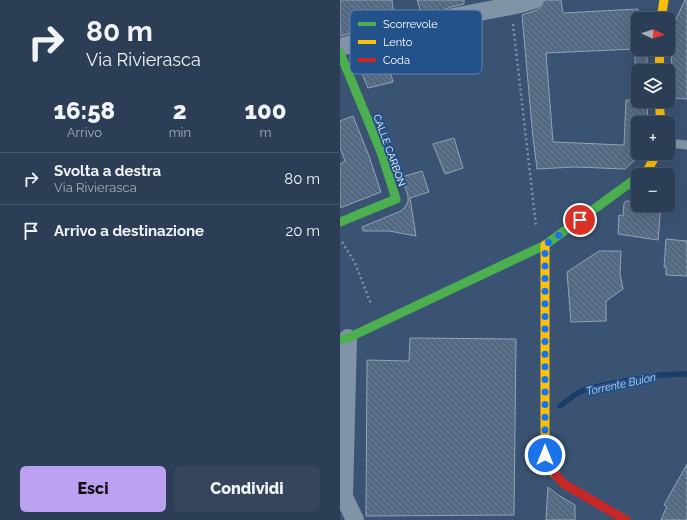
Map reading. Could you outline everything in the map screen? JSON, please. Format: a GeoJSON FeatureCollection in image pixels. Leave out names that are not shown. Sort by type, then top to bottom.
{"type":"FeatureCollection","features":[{"type":"Feature","properties":{"kind":"street"},"geometry":{"type":"LineString","coordinates":[[482,12],[534,0]]}},
{"type":"Feature","properties":{"kind":"street"},"geometry":{"type":"LineString","coordinates":[[662,12],[664,0]]}},
{"type":"Feature","properties":{"kind":"street"},"geometry":{"type":"LineString","coordinates":[[340,47],[350,44]]}},
{"type":"Feature","properties":{"kind":"street","name":"CALLE CARBON"},"geometry":{"type":"LineString","coordinates":[[340,53],[381,152],[396,199],[340,222]]}},
{"type":"Feature","properties":{"kind":"street"},"geometry":{"type":"LineString","coordinates":[[355,520],[344,497],[344,339],[542,247],[631,183]]}},
{"type":"Feature","properties":{"kind":"street"},"geometry":{"type":"LineString","coordinates":[[542,247],[545,455],[549,467],[564,484],[626,520]]}},
{"type":"Feature","properties":{"kind":"lane"},"geometry":{"type":"LineString","coordinates":[[675,144],[687,145]]}},
{"type":"Feature","properties":{"kind":"path"},"geometry":{"type":"LineString","coordinates":[[513,20],[542,247]]}},
{"type":"Feature","properties":{"kind":"path"},"geometry":{"type":"LineString","coordinates":[[340,240],[355,263],[371,304]]}},
{"type":"Feature","properties":{"kind":"building"},"geometry":{"type":"Polygon","coordinates":[[[340,0],[392,0],[393,10],[350,10],[350,33],[340,36],[340,0]]]}},
{"type":"Feature","properties":{"kind":"building"},"geometry":{"type":"Polygon","coordinates":[[[417,0],[464,0],[464,4],[445,10],[420,10],[417,0]]]}},
{"type":"Feature","properties":{"kind":"building"},"geometry":{"type":"Polygon","coordinates":[[[544,0],[561,0],[563,13],[638,9],[638,12],[631,12],[631,49],[546,53],[553,142],[624,145],[626,100],[631,100],[631,108],[647,108],[648,116],[631,116],[631,160],[635,160],[625,169],[575,167],[537,169],[522,15],[537,10],[541,7],[544,0]]]}},
{"type":"Feature","properties":{"kind":"building"},"geometry":{"type":"Polygon","coordinates":[[[685,0],[687,0],[687,99],[675,98],[675,64],[671,64],[672,56],[675,56],[675,21],[685,0]]]}},
{"type":"Feature","properties":{"kind":"building"},"geometry":{"type":"Polygon","coordinates":[[[635,56],[647,56],[647,64],[635,64],[635,56]]]}},
{"type":"Feature","properties":{"kind":"building"},"geometry":{"type":"Polygon","coordinates":[[[362,74],[391,74],[393,82],[368,88],[362,74]]]}},
{"type":"Feature","properties":{"kind":"building"},"geometry":{"type":"Polygon","coordinates":[[[353,116],[381,192],[340,208],[340,164],[345,161],[340,147],[340,121],[353,116]]]}},
{"type":"Feature","properties":{"kind":"building"},"geometry":{"type":"Polygon","coordinates":[[[454,138],[463,168],[445,174],[433,144],[454,138]]]}},
{"type":"Feature","properties":{"kind":"building"},"geometry":{"type":"Polygon","coordinates":[[[422,171],[429,192],[410,198],[416,236],[389,231],[363,231],[362,227],[401,211],[405,207],[408,202],[408,196],[402,177],[422,171]]]}},
{"type":"Feature","properties":{"kind":"building"},"geometry":{"type":"Polygon","coordinates":[[[626,201],[631,201],[631,212],[660,212],[658,240],[618,234],[619,215],[623,216],[624,203],[626,201]]]}},
{"type":"Feature","properties":{"kind":"building"},"geometry":{"type":"Polygon","coordinates":[[[666,239],[687,241],[687,276],[666,275],[666,267],[664,267],[666,239]]]}},
{"type":"Feature","properties":{"kind":"building"},"geometry":{"type":"Polygon","coordinates":[[[599,251],[621,251],[620,274],[623,289],[606,301],[606,321],[571,322],[567,272],[599,251]]]}},
{"type":"Feature","properties":{"kind":"building"},"geometry":{"type":"Polygon","coordinates":[[[410,338],[516,339],[514,515],[366,516],[367,360],[409,361],[410,338]]]}},
{"type":"Feature","properties":{"kind":"building"},"geometry":{"type":"Polygon","coordinates":[[[687,464],[687,520],[661,520],[667,506],[664,505],[687,464]]]}},
{"type":"Feature","properties":{"kind":"building"},"geometry":{"type":"Polygon","coordinates":[[[548,487],[575,505],[575,520],[546,520],[548,487]]]}},
{"type":"Feature","properties":{"kind":"waterway","name":"Torrente Buion"},"geometry":{"type":"LineString","coordinates":[[560,406],[576,394],[586,389],[660,375],[687,374]]}},
{"type":"Feature","properties":{"kind":"traffic: fast"},"geometry":{"type":"LineString","coordinates":[[340,53],[381,152],[396,199],[340,222]]}},
{"type":"Feature","properties":{"kind":"traffic: fast"},"geometry":{"type":"LineString","coordinates":[[340,340],[348,338],[545,245],[631,182]]}},
{"type":"Feature","properties":{"kind":"traffic: slow"},"geometry":{"type":"LineString","coordinates":[[662,12],[664,0]]}},
{"type":"Feature","properties":{"kind":"traffic: slow"},"geometry":{"type":"LineString","coordinates":[[659,64],[660,56]]}},
{"type":"Feature","properties":{"kind":"traffic: slow"},"geometry":{"type":"LineString","coordinates":[[660,108],[660,116]]}},
{"type":"Feature","properties":{"kind":"traffic: slow"},"geometry":{"type":"LineString","coordinates":[[649,168],[653,160]]}},
{"type":"Feature","properties":{"kind":"traffic: slow"},"geometry":{"type":"LineString","coordinates":[[545,245],[545,455],[549,467],[556,475]]}},
{"type":"Feature","properties":{"kind":"traffic: jam"},"geometry":{"type":"LineString","coordinates":[[556,475],[564,484],[626,520]]}},
{"type":"Feature","properties":{"kind":"route"},"geometry":{"type":"LineString","coordinates":[[545,455],[545,245],[580,220]]}}]}
